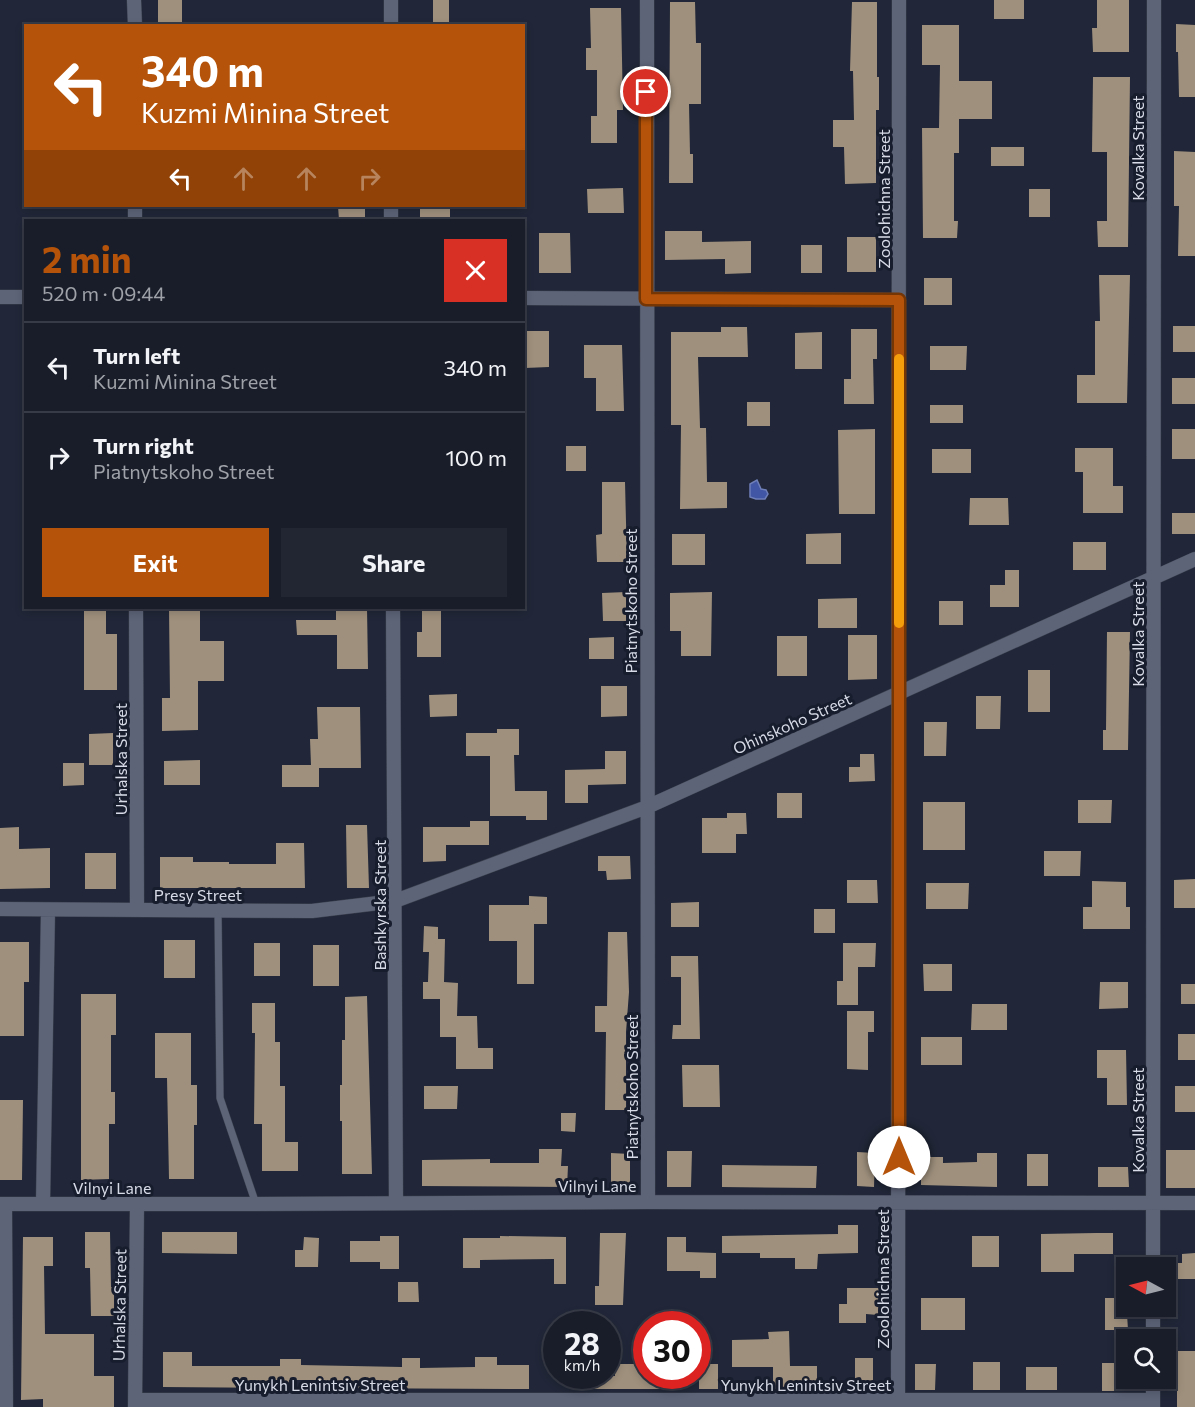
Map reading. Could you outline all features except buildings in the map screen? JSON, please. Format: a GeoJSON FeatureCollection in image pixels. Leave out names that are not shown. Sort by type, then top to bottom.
{"type":"FeatureCollection","features":[{"type":"Feature","properties":{"kind":"street"},"geometry":{"type":"LineString","coordinates":[[135,0],[135,24]]}},
{"type":"Feature","properties":{"kind":"street"},"geometry":{"type":"LineString","coordinates":[[391,0],[391,24]]}},
{"type":"Feature","properties":{"kind":"street","name":"Piatnytskoho Street"},"geometry":{"type":"LineString","coordinates":[[647,0],[648,1202]]}},
{"type":"Feature","properties":{"kind":"street","name":"Zoolohichna Street"},"geometry":{"type":"LineString","coordinates":[[898,1404],[899,0]]}},
{"type":"Feature","properties":{"kind":"street","name":"Kovalka Street"},"geometry":{"type":"LineString","coordinates":[[1153,1257],[1154,0]]}},
{"type":"Feature","properties":{"kind":"street"},"geometry":{"type":"LineString","coordinates":[[0,297],[24,297]]}},
{"type":"Feature","properties":{"kind":"street"},"geometry":{"type":"LineString","coordinates":[[525,298],[899,300]]}},
{"type":"Feature","properties":{"kind":"street","name":"Ohinskoho Street"},"geometry":{"type":"LineString","coordinates":[[395,901],[647,807],[1195,559]]}},
{"type":"Feature","properties":{"kind":"street","name":"Urhalska Street"},"geometry":{"type":"LineString","coordinates":[[136,609],[137,910]]}},
{"type":"Feature","properties":{"kind":"street","name":"Bashkyrska Street"},"geometry":{"type":"LineString","coordinates":[[393,609],[396,1203]]}},
{"type":"Feature","properties":{"kind":"street","name":"Presy Street"},"geometry":{"type":"LineString","coordinates":[[0,909],[312,911],[395,901]]}},
{"type":"Feature","properties":{"kind":"street"},"geometry":{"type":"LineString","coordinates":[[43,1204],[48,910]]}},
{"type":"Feature","properties":{"kind":"street","name":"Vilnyi Lane"},"geometry":{"type":"LineString","coordinates":[[3,1204],[1195,1203]]}},
{"type":"Feature","properties":{"kind":"street"},"geometry":{"type":"LineString","coordinates":[[3,1204],[6,1407]]}},
{"type":"Feature","properties":{"kind":"street","name":"Urhalska Street"},"geometry":{"type":"LineString","coordinates":[[135,1404],[137,1204]]}},
{"type":"Feature","properties":{"kind":"street","name":"Yunykh Lenintsiv Street"},"geometry":{"type":"LineString","coordinates":[[135,1404],[1153,1404]]}},
{"type":"Feature","properties":{"kind":"lane"},"geometry":{"type":"LineString","coordinates":[[218,911],[220,1098],[256,1204]]}},
{"type":"Feature","properties":{"kind":"water"},"geometry":{"type":"Polygon","coordinates":[[[757,480],[761,489],[766,490],[768,494],[765,499],[750,497],[750,484],[757,480]]]}},
{"type":"Feature","properties":{"kind":"slow traffic"},"geometry":{"type":"LineString","coordinates":[[899,359],[899,623]]}},
{"type":"Feature","properties":{"kind":"route"},"geometry":{"type":"LineString","coordinates":[[646,92],[646,299],[899,300],[899,1157]]}}]}
